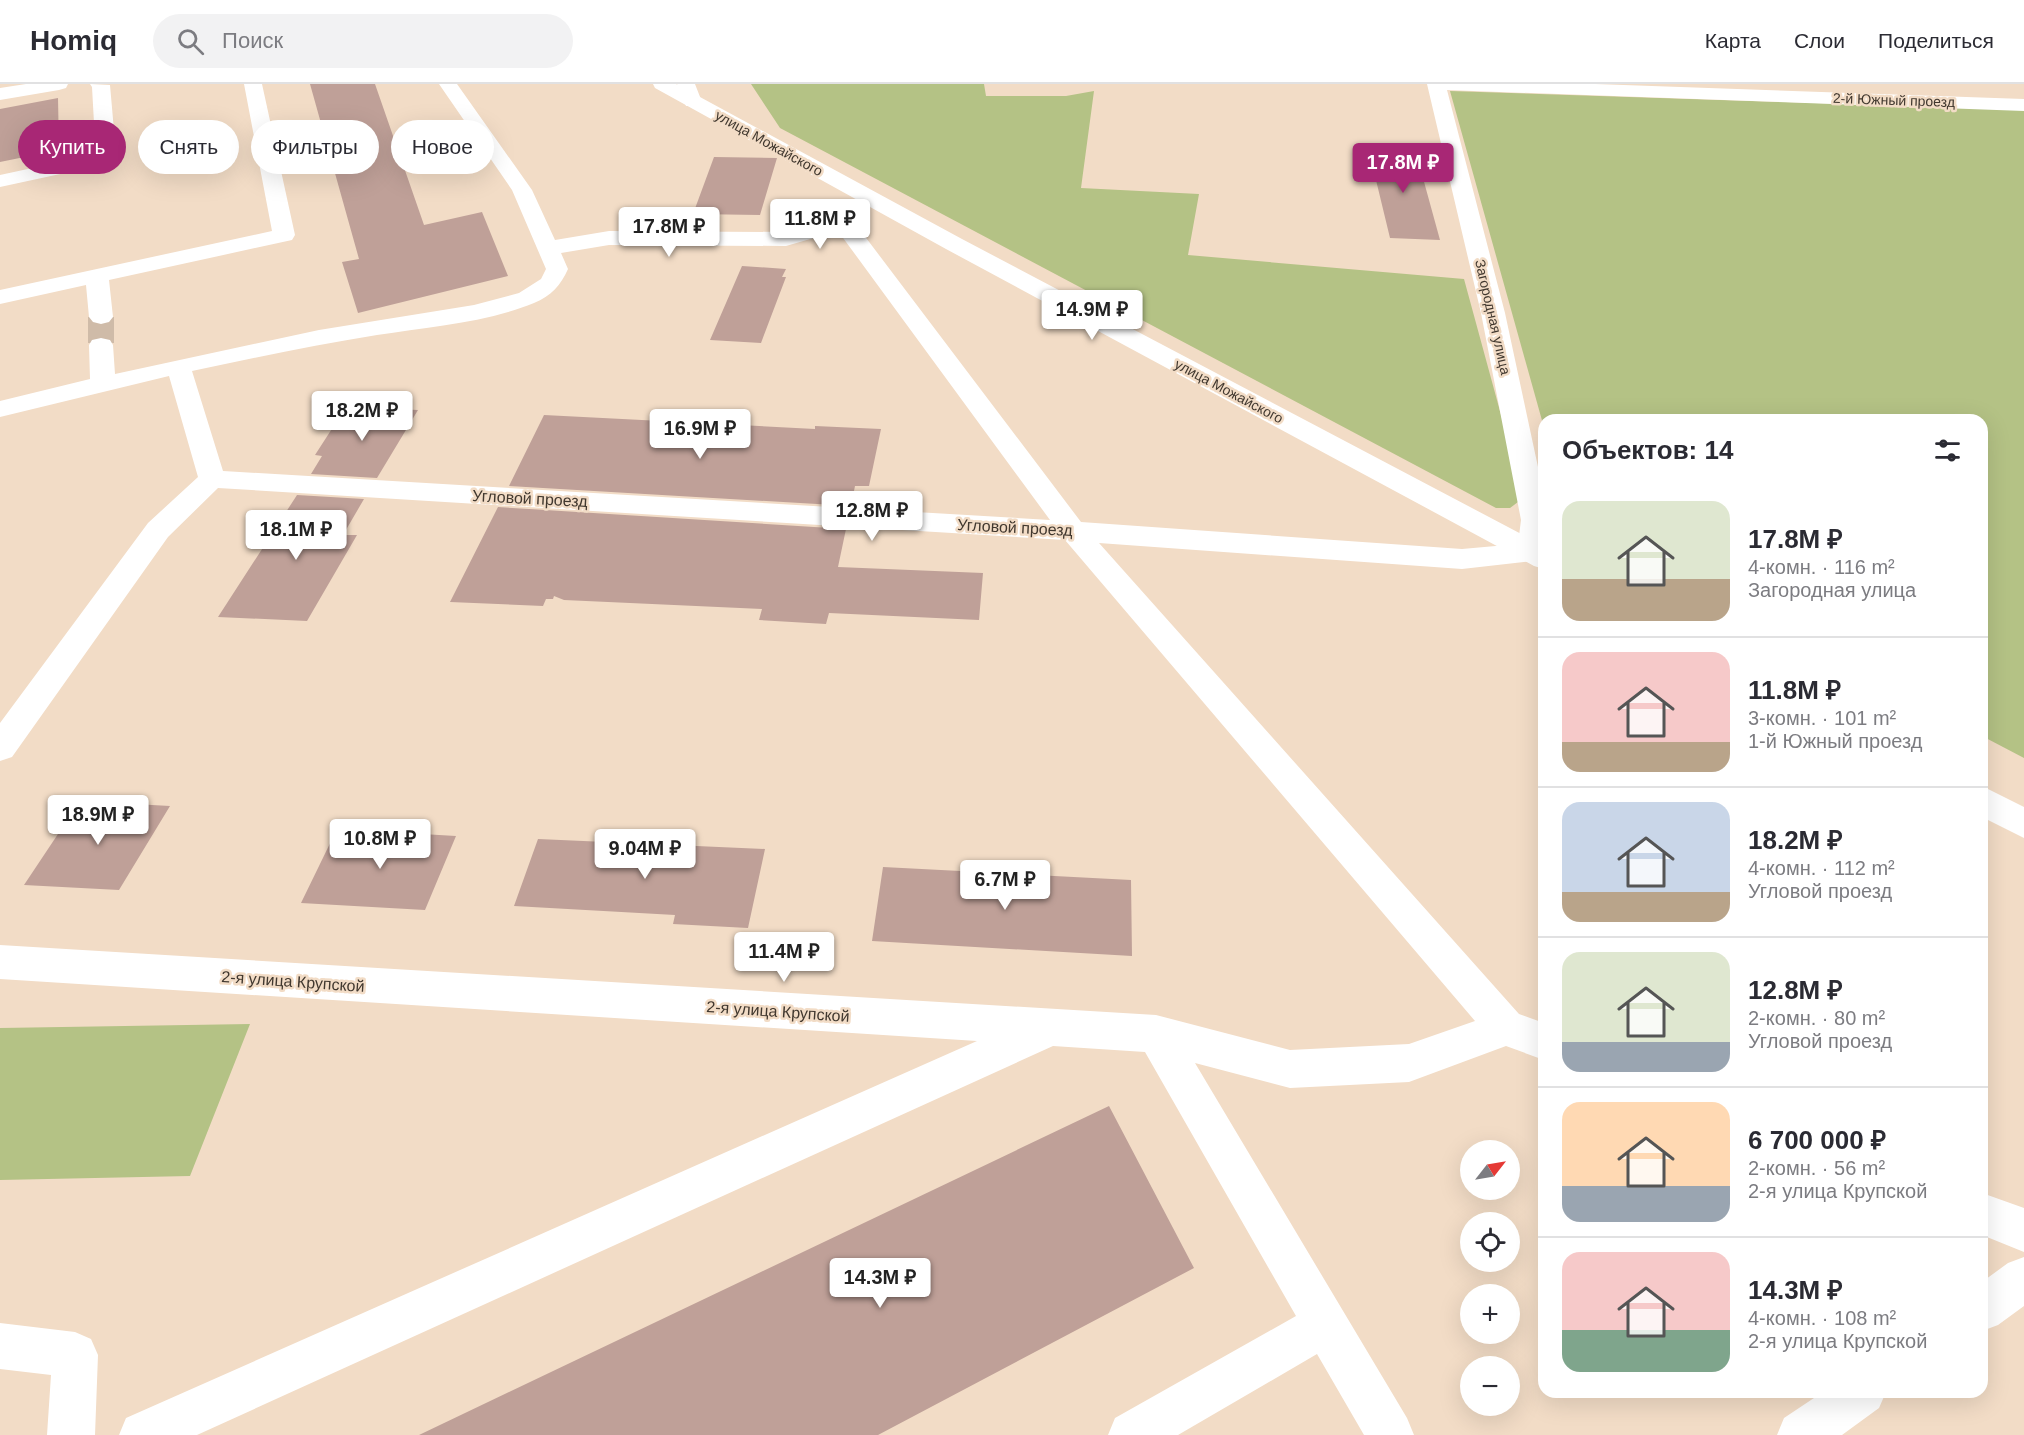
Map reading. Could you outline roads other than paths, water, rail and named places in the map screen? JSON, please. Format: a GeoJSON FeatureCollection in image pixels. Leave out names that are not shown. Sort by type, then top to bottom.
{"type":"FeatureCollection","features":[{"type":"Feature","properties":{"kind":"street"},"geometry":{"type":"LineString","coordinates":[[0,94],[59,84]]}},
{"type":"Feature","properties":{"kind":"street"},"geometry":{"type":"LineString","coordinates":[[0,181],[81,164],[105,142],[101,85],[99,84]]}},
{"type":"Feature","properties":{"kind":"street"},"geometry":{"type":"LineString","coordinates":[[0,297],[284,235],[253,84]]}},
{"type":"Feature","properties":{"kind":"street"},"geometry":{"type":"LineString","coordinates":[[0,409],[178,366],[319,337],[476,312],[527,298],[551,283],[556,269],[549,248],[522,190],[448,84]]}},
{"type":"Feature","properties":{"kind":"street","name":"улица Можайского"},"geometry":{"type":"LineString","coordinates":[[662,84],[689,93],[868,197],[1538,556]]}},
{"type":"Feature","properties":{"kind":"street","name":"2-й Южный проезд"},"geometry":{"type":"LineString","coordinates":[[1438,84],[2024,105]]}},
{"type":"Feature","properties":{"kind":"street","name":"Загородная улица"},"geometry":{"type":"LineString","coordinates":[[1438,84],[1493,313],[1535,520],[1538,556]]}},
{"type":"Feature","properties":{"kind":"street"},"geometry":{"type":"LineString","coordinates":[[549,248],[609,238],[786,238],[843,223],[868,197]]}},
{"type":"Feature","properties":{"kind":"street"},"geometry":{"type":"LineString","coordinates":[[843,223],[1073,531],[1506,1028],[1538,1040]]}},
{"type":"Feature","properties":{"kind":"street"},"geometry":{"type":"LineString","coordinates":[[97,276],[101,317]]}},
{"type":"Feature","properties":{"kind":"street"},"geometry":{"type":"LineString","coordinates":[[101,345],[103,384]]}},
{"type":"Feature","properties":{"kind":"street"},"geometry":{"type":"LineString","coordinates":[[0,748],[158,530],[212,479],[178,366]]}},
{"type":"Feature","properties":{"kind":"street","name":"Угловой проезд"},"geometry":{"type":"LineString","coordinates":[[212,479],[1073,531],[1462,559],[1538,556]]}},
{"type":"Feature","properties":{"kind":"street"},"geometry":{"type":"LineString","coordinates":[[1988,803],[2024,824]]}},
{"type":"Feature","properties":{"kind":"street","name":"2-я улица Крупской"},"geometry":{"type":"LineString","coordinates":[[0,962],[1156,1034],[1290,1068],[1409,1063],[1506,1028]]}},
{"type":"Feature","properties":{"kind":"street"},"geometry":{"type":"LineString","coordinates":[[143,1435],[1052,1028]]}},
{"type":"Feature","properties":{"kind":"street"},"geometry":{"type":"LineString","coordinates":[[1156,1034],[1390,1435]]}},
{"type":"Feature","properties":{"kind":"street"},"geometry":{"type":"LineString","coordinates":[[1988,1216],[2024,1230]]}},
{"type":"Feature","properties":{"kind":"street"},"geometry":{"type":"LineString","coordinates":[[1988,1305],[2024,1279]]}},
{"type":"Feature","properties":{"kind":"street"},"geometry":{"type":"LineString","coordinates":[[1132,1435],[1326,1324]]}},
{"type":"Feature","properties":{"kind":"street"},"geometry":{"type":"LineString","coordinates":[[0,1346],[75,1355],[71,1435]]}},
{"type":"Feature","properties":{"kind":"street"},"geometry":{"type":"LineString","coordinates":[[1814,1431],[1855,1398]]}},
{"type":"Feature","properties":{"kind":"tunnel"},"geometry":{"type":"LineString","coordinates":[[101,317],[101,345]]}}]}
